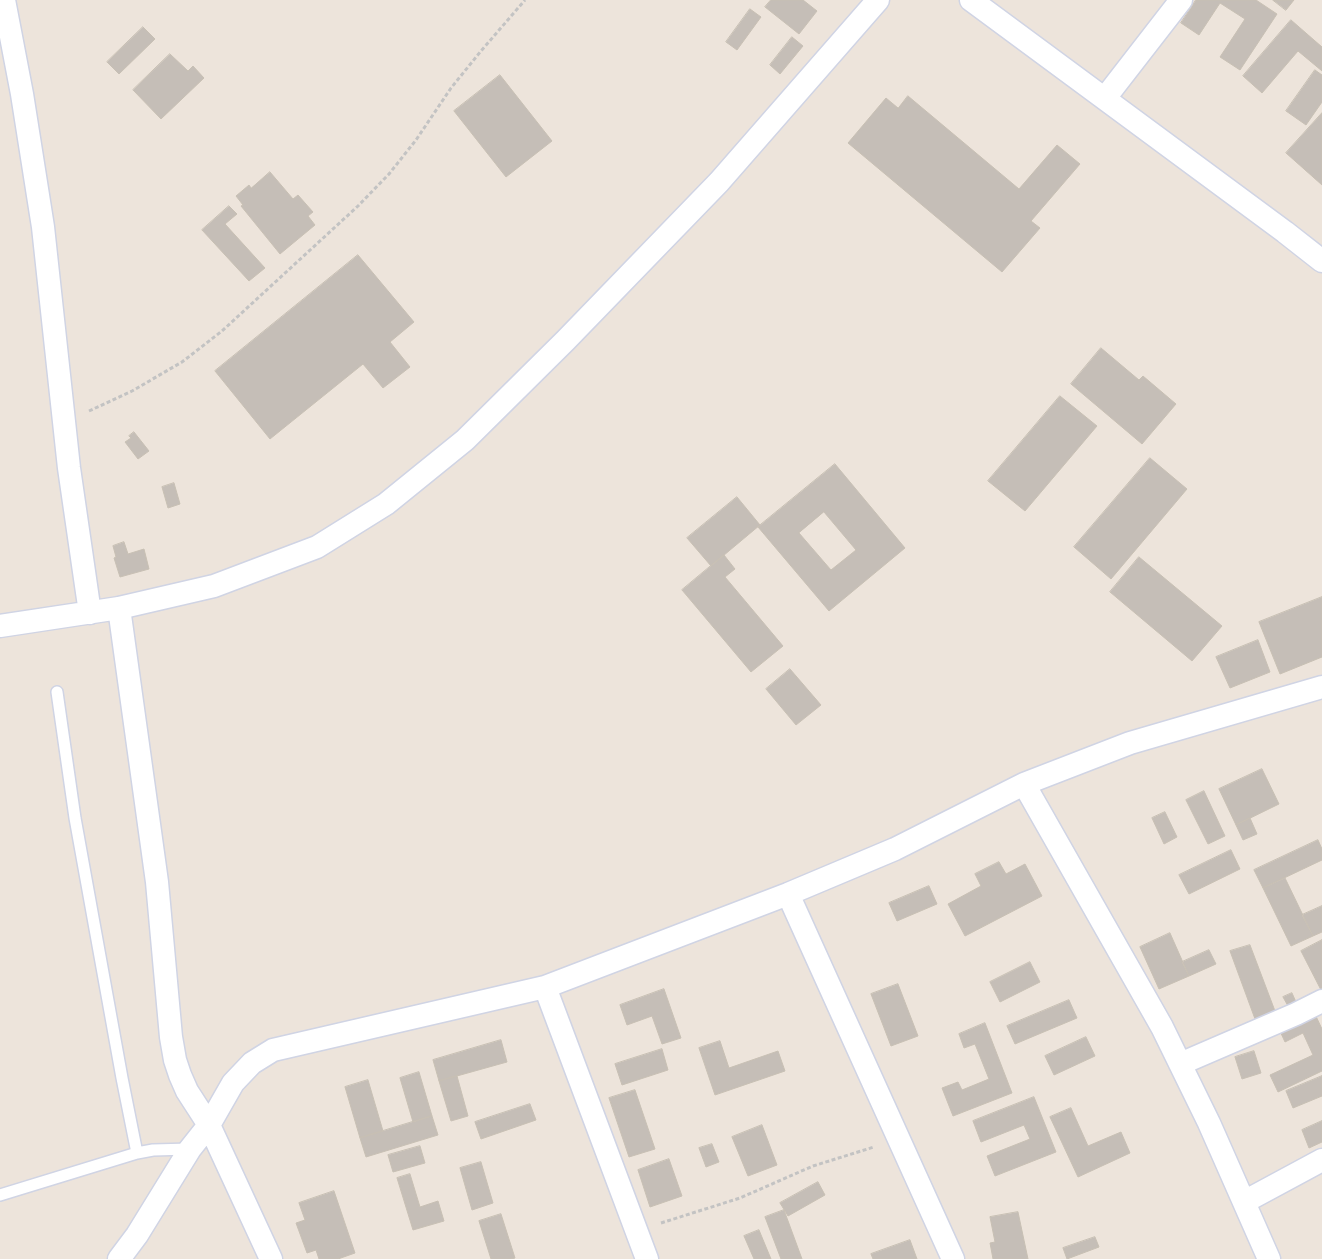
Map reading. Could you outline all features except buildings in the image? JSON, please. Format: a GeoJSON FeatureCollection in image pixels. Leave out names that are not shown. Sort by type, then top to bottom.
{"type":"FeatureCollection","features":[{"type":"Feature","properties":{"kind":"street"},"geometry":{"type":"LineString","coordinates":[[4,0],[22,94],[43,227],[69,468],[90,613]]}},
{"type":"Feature","properties":{"kind":"street"},"geometry":{"type":"LineString","coordinates":[[0,626],[119,608],[214,586],[317,547],[386,504],[465,440],[573,333],[719,182],[878,0]]}},
{"type":"Feature","properties":{"kind":"street"},"geometry":{"type":"LineString","coordinates":[[971,0],[1322,260]]}},
{"type":"Feature","properties":{"kind":"street"},"geometry":{"type":"LineString","coordinates":[[1104,98],[1181,0]]}},
{"type":"Feature","properties":{"kind":"street"},"geometry":{"type":"LineString","coordinates":[[119,608],[157,882],[170,1037],[175,1060],[187,1091],[208,1125],[271,1259]]}},
{"type":"Feature","properties":{"kind":"street"},"geometry":{"type":"LineString","coordinates":[[118,1259],[137,1235],[233,1083],[252,1064],[273,1050],[545,987],[788,894],[895,849],[1024,784],[1130,743],[1322,687]]}},
{"type":"Feature","properties":{"kind":"street"},"geometry":{"type":"LineString","coordinates":[[1024,784],[1162,1027],[1209,1123],[1270,1259]]}},
{"type":"Feature","properties":{"kind":"street"},"geometry":{"type":"LineString","coordinates":[[788,894],[953,1259]]}},
{"type":"Feature","properties":{"kind":"street"},"geometry":{"type":"LineString","coordinates":[[545,987],[647,1259]]}},
{"type":"Feature","properties":{"kind":"street"},"geometry":{"type":"LineString","coordinates":[[1180,1064],[1322,1001]]}},
{"type":"Feature","properties":{"kind":"street"},"geometry":{"type":"LineString","coordinates":[[1244,1202],[1322,1160]]}},
{"type":"Feature","properties":{"kind":"lane"},"geometry":{"type":"LineString","coordinates":[[57,692],[75,818],[137,1153]]}},
{"type":"Feature","properties":{"kind":"lane"},"geometry":{"type":"LineString","coordinates":[[0,1195],[137,1153],[153,1150],[190,1150]]}},
{"type":"Feature","properties":{"kind":"path"},"geometry":{"type":"LineString","coordinates":[[65,422],[132,391],[182,362],[222,331],[344,219],[389,174],[416,140],[457,80],[525,0]]}},
{"type":"Feature","properties":{"kind":"path"},"geometry":{"type":"LineString","coordinates":[[637,1231],[740,1198],[814,1166],[899,1140]]}}]}
